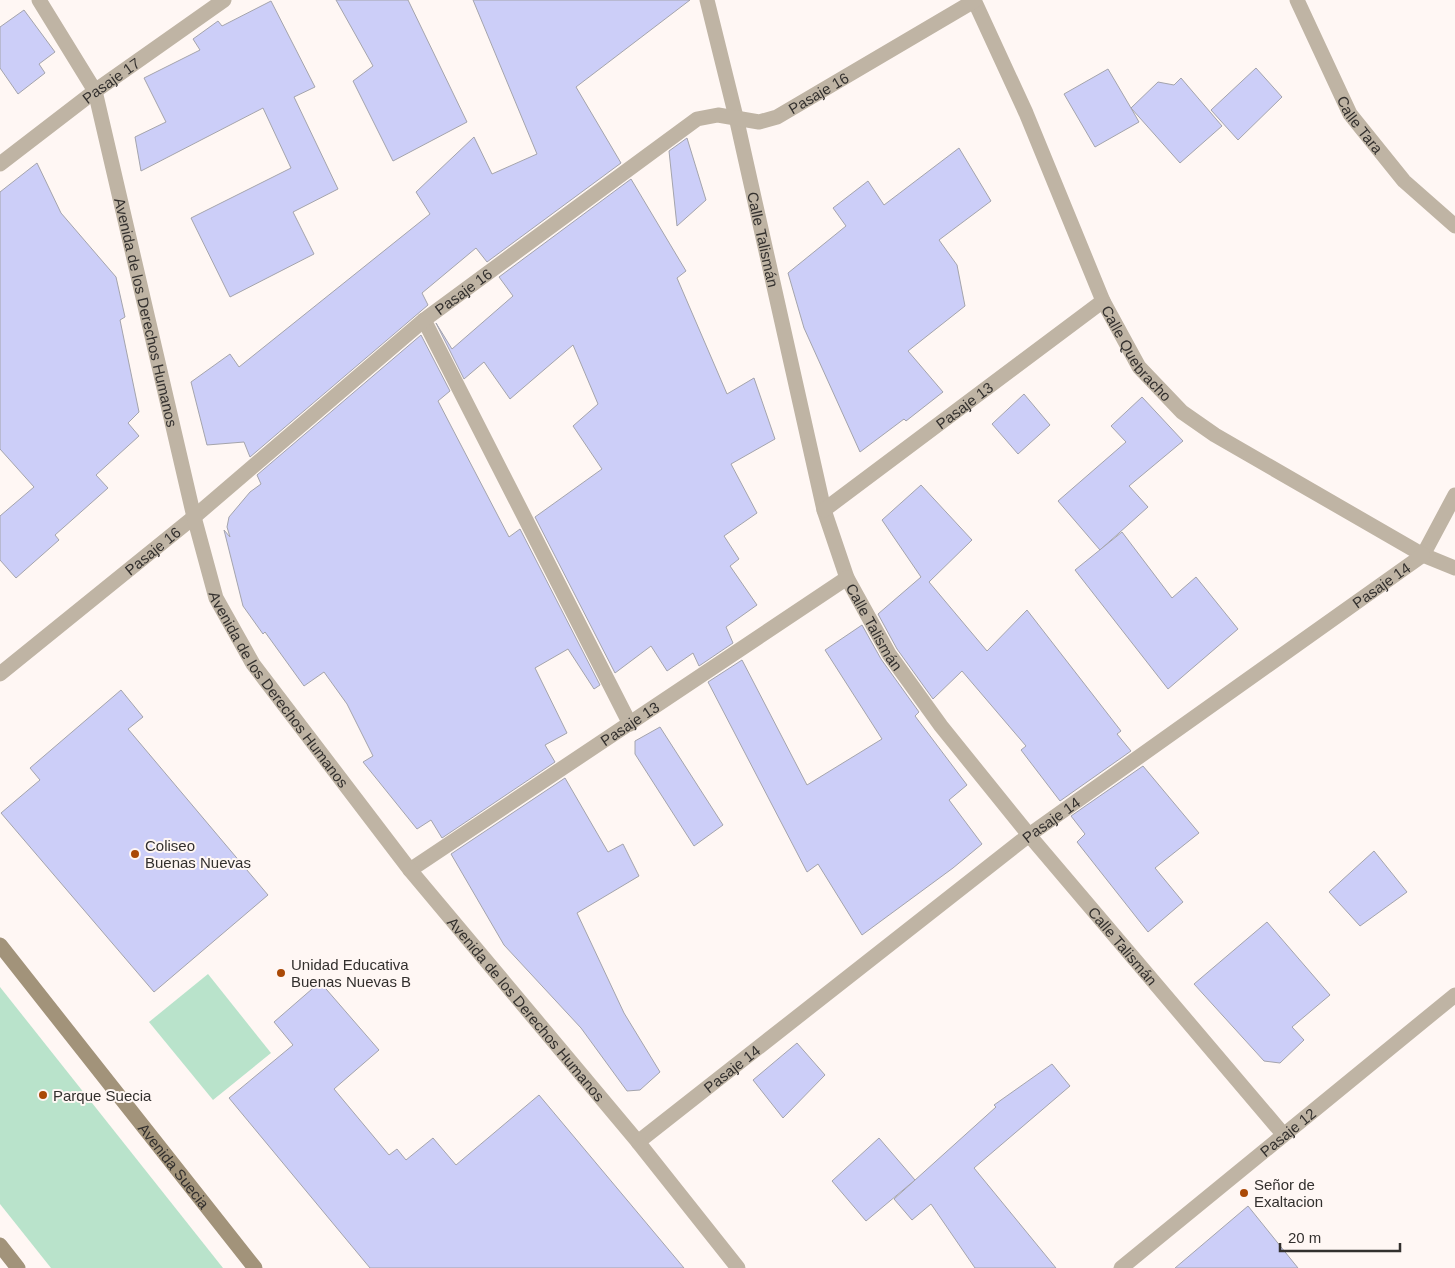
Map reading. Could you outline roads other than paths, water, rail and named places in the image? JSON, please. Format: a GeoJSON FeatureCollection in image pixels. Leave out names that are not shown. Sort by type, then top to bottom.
{"type":"FeatureCollection","features":[{"type":"Feature","properties":{"kind":"main road","name":"Avenida Suecia"},"geometry":{"type":"LineString","coordinates":[[0,945],[255,1268]]}},
{"type":"Feature","properties":{"kind":"main road"},"geometry":{"type":"LineString","coordinates":[[0,1245],[18,1268]]}},
{"type":"Feature","properties":{"kind":"street","name":"Avenida de los Derechos Humanos"},"geometry":{"type":"LineString","coordinates":[[39,0],[95,91],[194,518],[216,598],[254,664],[410,870],[638,1142],[738,1268]]}},
{"type":"Feature","properties":{"kind":"street","name":"Pasaje 17"},"geometry":{"type":"LineString","coordinates":[[0,164],[95,91],[224,0]]}},
{"type":"Feature","properties":{"kind":"street","name":"Calle Talismán"},"geometry":{"type":"LineString","coordinates":[[707,0],[736,117],[824,510],[847,578],[889,654],[941,726],[1029,835],[1284,1134]]}},
{"type":"Feature","properties":{"kind":"street","name":"Pasaje 16"},"geometry":{"type":"LineString","coordinates":[[0,674],[194,518],[424,320],[697,119],[718,115],[759,122],[777,118],[974,0]]}},
{"type":"Feature","properties":{"kind":"street","name":"Calle Quebracho"},"geometry":{"type":"LineString","coordinates":[[974,0],[1026,112],[1103,300],[1139,367],[1182,412],[1215,435],[1423,555],[1455,568]]}},
{"type":"Feature","properties":{"kind":"street","name":"Calle Tara"},"geometry":{"type":"LineString","coordinates":[[1297,0],[1350,114],[1404,181],[1455,226]]}},
{"type":"Feature","properties":{"kind":"street","name":"Pasaje 13"},"geometry":{"type":"LineString","coordinates":[[824,510],[1103,300]]}},
{"type":"Feature","properties":{"kind":"street"},"geometry":{"type":"LineString","coordinates":[[424,320],[630,724]]}},
{"type":"Feature","properties":{"kind":"street","name":"Pasaje 14"},"geometry":{"type":"LineString","coordinates":[[638,1142],[1029,835],[1423,555],[1455,495]]}},
{"type":"Feature","properties":{"kind":"street","name":"Pasaje 13"},"geometry":{"type":"LineString","coordinates":[[410,870],[847,578]]}},
{"type":"Feature","properties":{"kind":"street","name":"Pasaje 12"},"geometry":{"type":"LineString","coordinates":[[1121,1268],[1455,995]]}},
{"type":"Feature","properties":{"kind":"place","name":"Coliseo Buenas Nuevas"},"geometry":{"type":"Point","coordinates":[135,854]}},
{"type":"Feature","properties":{"kind":"place","name":"Unidad Educativa Buenas Nuevas B"},"geometry":{"type":"Point","coordinates":[281,973]}},
{"type":"Feature","properties":{"kind":"place","name":"Parque Suecia"},"geometry":{"type":"Point","coordinates":[43,1095]}},
{"type":"Feature","properties":{"kind":"place","name":"Señor de Exaltacion"},"geometry":{"type":"Point","coordinates":[1244,1193]}}]}
